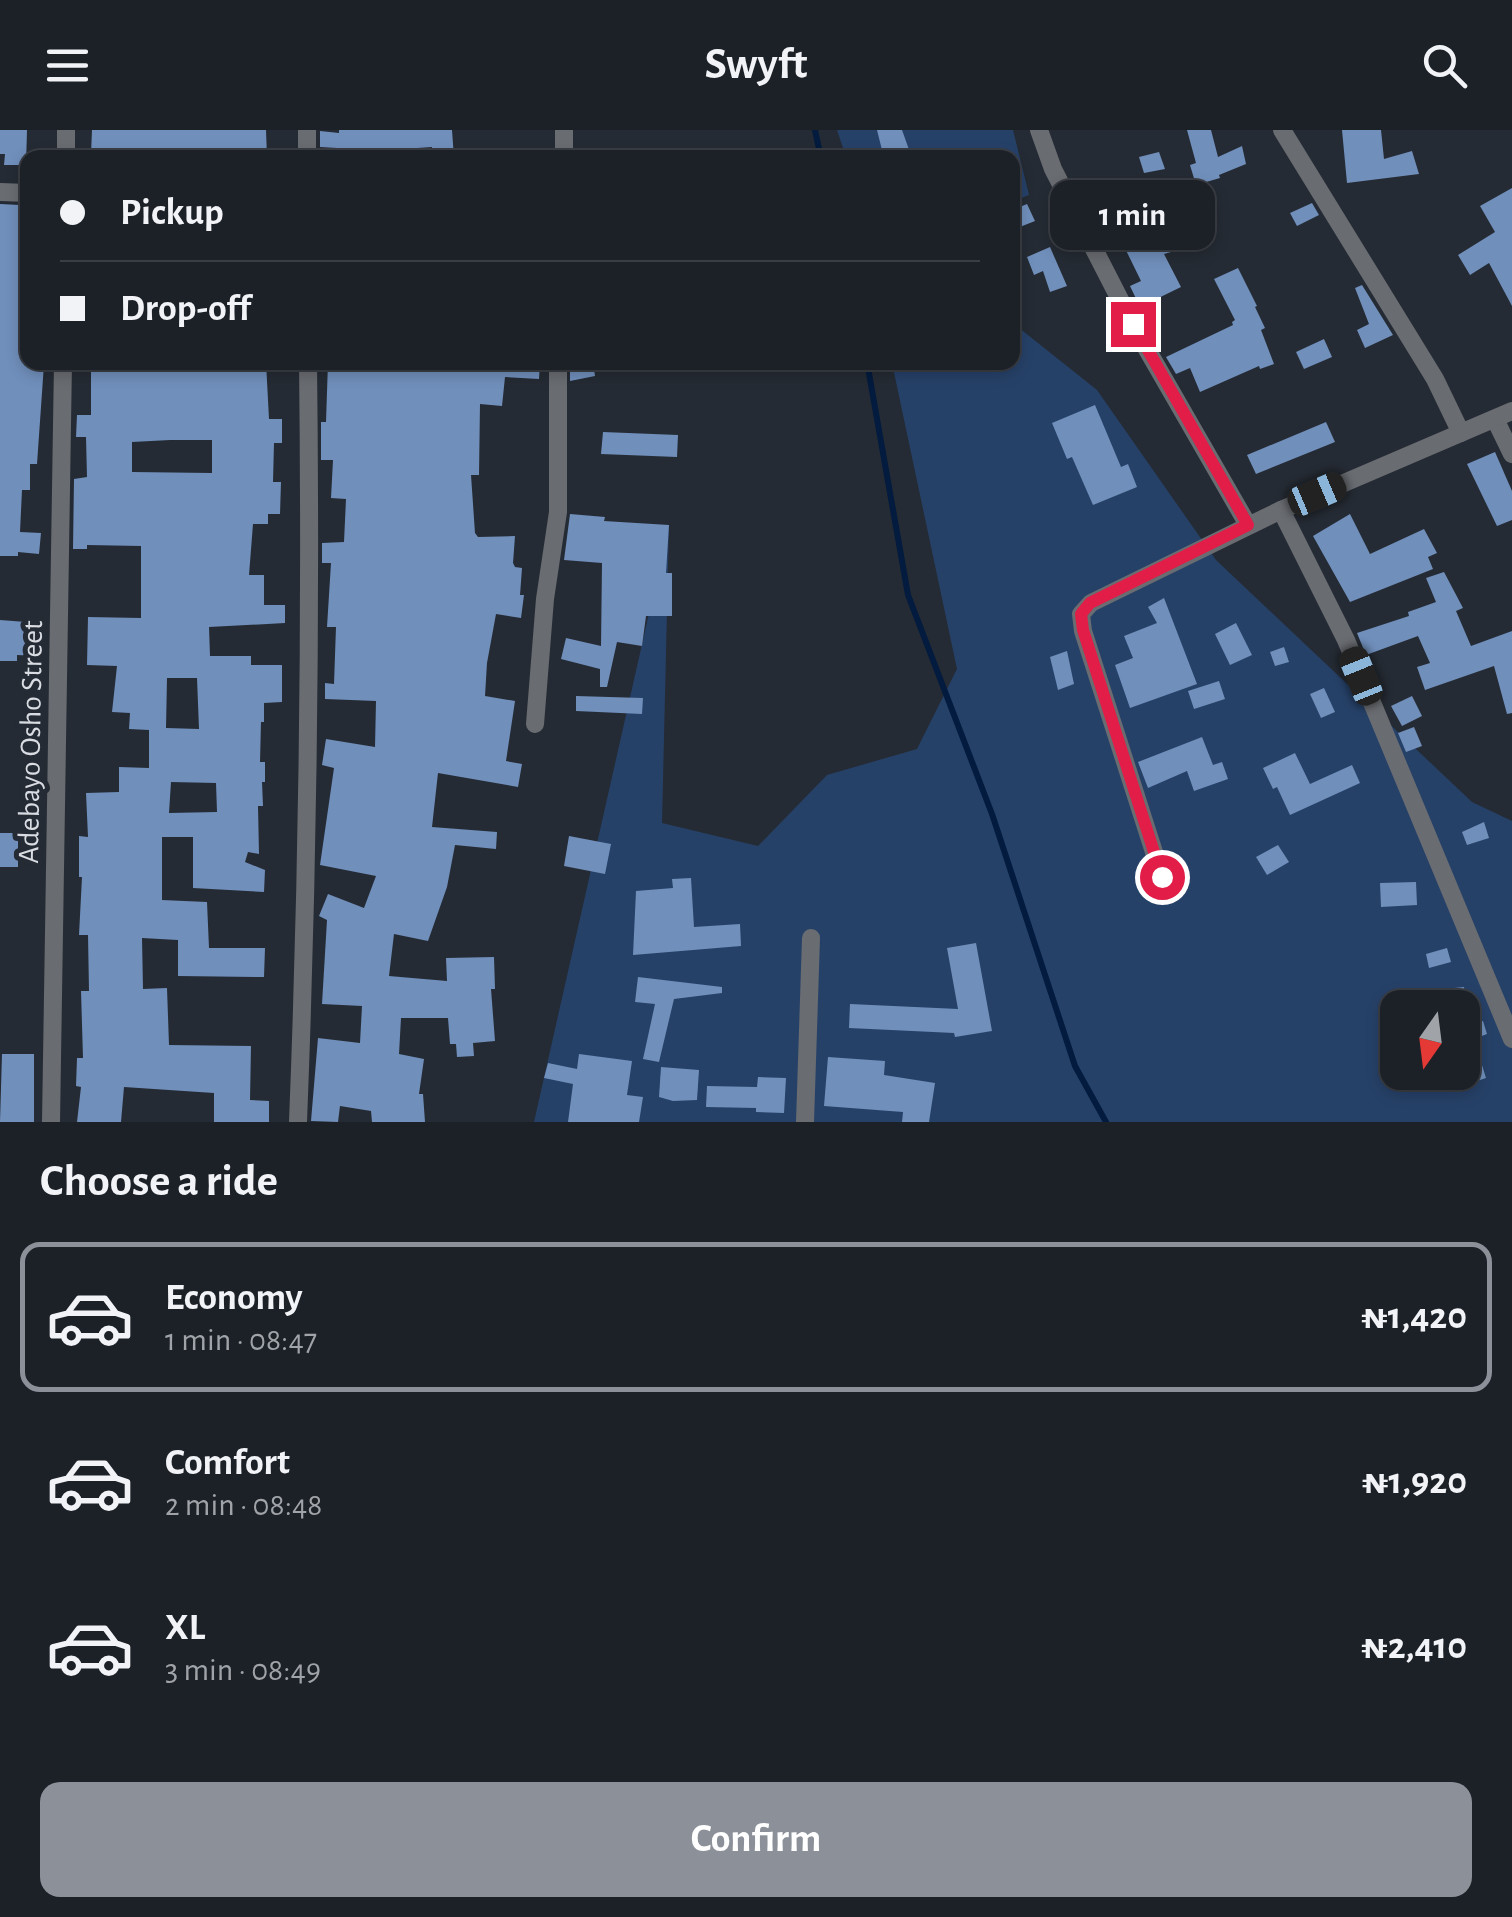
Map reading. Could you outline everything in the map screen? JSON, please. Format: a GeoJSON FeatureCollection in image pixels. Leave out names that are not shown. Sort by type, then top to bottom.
{"type":"FeatureCollection","features":[{"type":"Feature","properties":{"kind":"street"},"geometry":{"type":"LineString","coordinates":[[1039,130],[1053,169],[1133,324],[1248,525]]}},
{"type":"Feature","properties":{"kind":"street"},"geometry":{"type":"LineString","coordinates":[[1282,130],[1435,379],[1462,433]]}},
{"type":"Feature","properties":{"kind":"street","name":"Adebayo Osho Street"},"geometry":{"type":"LineString","coordinates":[[52,1122],[63,370]]}},
{"type":"Feature","properties":{"kind":"street"},"geometry":{"type":"LineString","coordinates":[[298,1122],[312,619],[308,370]]}},
{"type":"Feature","properties":{"kind":"street"},"geometry":{"type":"LineString","coordinates":[[535,724],[545,598],[558,512],[558,370]]}},
{"type":"Feature","properties":{"kind":"street"},"geometry":{"type":"LineString","coordinates":[[1162,877],[1083,630],[1081,614],[1090,603],[1281,510],[1504,415],[1512,454]]}},
{"type":"Feature","properties":{"kind":"street"},"geometry":{"type":"LineString","coordinates":[[1281,510],[1346,640],[1512,1040]]}},
{"type":"Feature","properties":{"kind":"street"},"geometry":{"type":"LineString","coordinates":[[805,1122],[810,938]]}},
{"type":"Feature","properties":{"kind":"shaded area"},"geometry":{"type":"Polygon","coordinates":[[[837,130],[1013,130],[1018,150],[844,150],[837,130]]]}},
{"type":"Feature","properties":{"kind":"shaded area"},"geometry":{"type":"Polygon","coordinates":[[[1020,158],[1029,195],[1020,198],[1020,158]]]}},
{"type":"Feature","properties":{"kind":"shaded area"},"geometry":{"type":"Polygon","coordinates":[[[1020,329],[1097,390],[1216,560],[1472,802],[1512,821],[1512,1122],[534,1122],[669,525],[662,823],[758,846],[827,775],[917,749],[957,669],[893,370],[1020,370],[1020,329]]]}},
{"type":"Feature","properties":{"kind":"building"},"geometry":{"type":"Polygon","coordinates":[[[0,130],[27,130],[26,150],[20,150],[20,165],[4,165],[5,154],[0,154],[0,130]]]}},
{"type":"Feature","properties":{"kind":"building"},"geometry":{"type":"Polygon","coordinates":[[[92,130],[266,130],[267,150],[91,150],[92,130]]]}},
{"type":"Feature","properties":{"kind":"building"},"geometry":{"type":"Polygon","coordinates":[[[452,130],[453,150],[320,147],[320,131],[452,130]]]}},
{"type":"Feature","properties":{"kind":"building"},"geometry":{"type":"Polygon","coordinates":[[[877,130],[902,130],[909,150],[882,150],[877,130]]]}},
{"type":"Feature","properties":{"kind":"building"},"geometry":{"type":"Polygon","coordinates":[[[1187,130],[1211,130],[1218,157],[1242,146],[1246,164],[1196,185],[1190,165],[1196,163],[1187,130]]]}},
{"type":"Feature","properties":{"kind":"building"},"geometry":{"type":"Polygon","coordinates":[[[1342,130],[1381,130],[1384,159],[1412,151],[1419,174],[1347,183],[1342,130]]]}},
{"type":"Feature","properties":{"kind":"building"},"geometry":{"type":"Polygon","coordinates":[[[1159,152],[1165,169],[1144,173],[1139,157],[1159,152]]]}},
{"type":"Feature","properties":{"kind":"building"},"geometry":{"type":"Polygon","coordinates":[[[1512,188],[1512,306],[1489,263],[1470,275],[1458,255],[1495,232],[1480,206],[1512,188]]]}},
{"type":"Feature","properties":{"kind":"building"},"geometry":{"type":"Polygon","coordinates":[[[1116,189],[1131,227],[1155,219],[1160,228],[1184,221],[1190,243],[1164,254],[1181,287],[1140,307],[1130,286],[1141,281],[1099,195],[1116,189]]]}},
{"type":"Feature","properties":{"kind":"building"},"geometry":{"type":"Polygon","coordinates":[[[1312,203],[1319,215],[1297,226],[1290,213],[1312,203]]]}},
{"type":"Feature","properties":{"kind":"building"},"geometry":{"type":"Polygon","coordinates":[[[0,204],[20,205],[20,370],[44,370],[37,464],[30,464],[30,490],[22,490],[20,532],[41,533],[39,554],[18,552],[18,556],[0,556],[0,204]]]}},
{"type":"Feature","properties":{"kind":"building"},"geometry":{"type":"Polygon","coordinates":[[[1027,204],[1035,221],[1020,227],[1020,207],[1027,204]]]}},
{"type":"Feature","properties":{"kind":"building"},"geometry":{"type":"Polygon","coordinates":[[[1050,247],[1067,286],[1050,292],[1043,271],[1034,275],[1027,257],[1050,247]]]}},
{"type":"Feature","properties":{"kind":"building"},"geometry":{"type":"Polygon","coordinates":[[[1238,268],[1257,306],[1274,364],[1260,369],[1259,366],[1200,392],[1190,368],[1176,374],[1166,357],[1233,325],[1235,320],[1214,279],[1238,268]]]}},
{"type":"Feature","properties":{"kind":"building"},"geometry":{"type":"Polygon","coordinates":[[[1362,285],[1393,335],[1365,348],[1357,330],[1369,324],[1355,288],[1362,285]]]}},
{"type":"Feature","properties":{"kind":"building"},"geometry":{"type":"Polygon","coordinates":[[[1324,339],[1332,357],[1304,369],[1296,352],[1324,339]]]}},
{"type":"Feature","properties":{"kind":"building"},"geometry":{"type":"Polygon","coordinates":[[[91,370],[266,370],[269,419],[282,419],[282,443],[274,443],[273,482],[281,482],[280,514],[268,514],[268,524],[253,524],[249,575],[264,575],[264,605],[285,605],[285,623],[209,627],[210,656],[251,656],[251,665],[282,665],[282,702],[264,703],[261,722],[260,762],[265,762],[265,782],[263,806],[258,806],[259,854],[248,852],[245,862],[265,870],[264,892],[193,888],[193,837],[162,837],[162,900],[207,902],[209,948],[265,948],[264,977],[178,976],[178,940],[142,938],[143,989],[167,988],[169,1045],[251,1046],[250,1100],[269,1101],[269,1122],[214,1122],[214,1093],[124,1087],[121,1122],[77,1122],[81,1087],[76,1086],[77,1058],[83,1058],[81,991],[89,991],[88,935],[79,935],[79,836],[88,837],[86,793],[119,792],[119,767],[149,768],[149,730],[129,729],[130,713],[112,712],[117,666],[87,665],[88,617],[141,618],[141,546],[87,545],[87,549],[73,549],[74,479],[87,477],[86,437],[76,437],[77,415],[91,415],[91,370]],[[212,440],[132,442],[132,472],[212,473],[212,440]],[[167,678],[166,728],[199,729],[197,678],[167,678]],[[171,782],[169,813],[217,812],[216,783],[171,782]]]}},
{"type":"Feature","properties":{"kind":"building"},"geometry":{"type":"Polygon","coordinates":[[[328,370],[540,370],[539,379],[505,377],[502,406],[480,404],[479,475],[471,475],[475,533],[478,537],[515,536],[513,563],[522,568],[521,618],[496,614],[485,696],[515,701],[506,761],[522,764],[518,787],[438,773],[432,827],[497,832],[496,849],[455,845],[447,887],[428,941],[394,934],[389,976],[447,981],[446,958],[494,957],[495,989],[491,989],[495,1041],[473,1043],[474,1056],[457,1057],[456,1044],[450,1044],[448,1018],[401,1018],[399,1054],[424,1059],[419,1094],[423,1094],[425,1122],[372,1122],[371,1111],[340,1106],[338,1122],[311,1121],[318,1038],[360,1043],[362,1006],[322,1004],[327,920],[319,916],[328,894],[364,908],[376,876],[320,865],[334,768],[322,765],[326,739],[375,747],[376,701],[325,699],[325,683],[334,684],[336,627],[327,627],[331,563],[322,563],[322,543],[344,542],[346,499],[331,498],[333,460],[321,460],[321,422],[326,422],[328,370]]]}},
{"type":"Feature","properties":{"kind":"building"},"geometry":{"type":"Polygon","coordinates":[[[570,370],[594,370],[595,376],[570,381],[570,370]]]}},
{"type":"Feature","properties":{"kind":"building"},"geometry":{"type":"Polygon","coordinates":[[[1095,405],[1121,467],[1128,464],[1137,487],[1093,505],[1052,423],[1095,405]]]}},
{"type":"Feature","properties":{"kind":"building"},"geometry":{"type":"Polygon","coordinates":[[[1326,422],[1335,442],[1256,474],[1247,455],[1326,422]]]}},
{"type":"Feature","properties":{"kind":"building"},"geometry":{"type":"Polygon","coordinates":[[[603,432],[678,435],[677,457],[601,454],[603,432]]]}},
{"type":"Feature","properties":{"kind":"building"},"geometry":{"type":"Polygon","coordinates":[[[1495,452],[1512,491],[1512,520],[1497,526],[1467,464],[1495,452]]]}},
{"type":"Feature","properties":{"kind":"building"},"geometry":{"type":"Polygon","coordinates":[[[570,514],[605,517],[604,521],[669,525],[666,573],[672,573],[672,616],[646,616],[642,646],[617,642],[607,687],[600,687],[600,669],[561,659],[566,638],[601,646],[602,563],[564,560],[570,514]]]}},
{"type":"Feature","properties":{"kind":"building"},"geometry":{"type":"Polygon","coordinates":[[[1350,514],[1370,554],[1424,529],[1437,553],[1428,557],[1433,569],[1350,602],[1313,536],[1350,514]]]}},
{"type":"Feature","properties":{"kind":"building"},"geometry":{"type":"Polygon","coordinates":[[[1444,572],[1463,608],[1456,611],[1471,646],[1512,631],[1512,713],[1507,714],[1494,666],[1425,690],[1417,667],[1430,663],[1418,636],[1366,655],[1357,633],[1409,616],[1408,612],[1436,602],[1426,578],[1444,572]]]}},
{"type":"Feature","properties":{"kind":"building"},"geometry":{"type":"Polygon","coordinates":[[[1164,598],[1197,684],[1130,708],[1115,665],[1133,658],[1124,636],[1157,623],[1148,607],[1164,598]]]}},
{"type":"Feature","properties":{"kind":"building"},"geometry":{"type":"Polygon","coordinates":[[[0,620],[39,623],[37,656],[17,655],[17,661],[0,661],[0,620]]]}},
{"type":"Feature","properties":{"kind":"building"},"geometry":{"type":"Polygon","coordinates":[[[1236,623],[1252,655],[1230,665],[1215,634],[1236,623]]]}},
{"type":"Feature","properties":{"kind":"building"},"geometry":{"type":"Polygon","coordinates":[[[1284,647],[1289,662],[1275,666],[1270,652],[1284,647]]]}},
{"type":"Feature","properties":{"kind":"building"},"geometry":{"type":"Polygon","coordinates":[[[1067,651],[1074,684],[1058,690],[1050,657],[1067,651]]]}},
{"type":"Feature","properties":{"kind":"building"},"geometry":{"type":"Polygon","coordinates":[[[1219,681],[1225,699],[1194,709],[1188,691],[1219,681]]]}},
{"type":"Feature","properties":{"kind":"building"},"geometry":{"type":"Polygon","coordinates":[[[1324,688],[1335,712],[1321,718],[1310,694],[1324,688]]]}},
{"type":"Feature","properties":{"kind":"building"},"geometry":{"type":"Polygon","coordinates":[[[576,696],[643,698],[642,714],[576,711],[576,696]]]}},
{"type":"Feature","properties":{"kind":"building"},"geometry":{"type":"Polygon","coordinates":[[[1412,696],[1422,716],[1402,726],[1391,706],[1412,696]]]}},
{"type":"Feature","properties":{"kind":"building"},"geometry":{"type":"Polygon","coordinates":[[[1414,727],[1422,746],[1406,752],[1398,733],[1414,727]]]}},
{"type":"Feature","properties":{"kind":"building"},"geometry":{"type":"Polygon","coordinates":[[[1202,737],[1213,765],[1222,762],[1228,779],[1194,791],[1187,771],[1148,788],[1138,762],[1202,737]]]}},
{"type":"Feature","properties":{"kind":"building"},"geometry":{"type":"Polygon","coordinates":[[[1295,753],[1310,784],[1352,765],[1360,783],[1290,815],[1263,768],[1295,753]]]}},
{"type":"Feature","properties":{"kind":"building"},"geometry":{"type":"Polygon","coordinates":[[[1484,822],[1489,838],[1467,845],[1462,832],[1484,822]]]}},
{"type":"Feature","properties":{"kind":"building"},"geometry":{"type":"Polygon","coordinates":[[[0,833],[18,833],[18,867],[0,867],[0,833]]]}},
{"type":"Feature","properties":{"kind":"building"},"geometry":{"type":"Polygon","coordinates":[[[569,836],[611,844],[605,874],[564,866],[569,836]]]}},
{"type":"Feature","properties":{"kind":"building"},"geometry":{"type":"Polygon","coordinates":[[[1278,845],[1289,862],[1267,875],[1256,857],[1278,845]]]}},
{"type":"Feature","properties":{"kind":"building"},"geometry":{"type":"Polygon","coordinates":[[[691,878],[694,927],[740,924],[741,946],[633,955],[636,891],[673,888],[672,879],[691,878]]]}},
{"type":"Feature","properties":{"kind":"building"},"geometry":{"type":"Polygon","coordinates":[[[1416,882],[1417,905],[1381,907],[1380,883],[1416,882]]]}},
{"type":"Feature","properties":{"kind":"building"},"geometry":{"type":"Polygon","coordinates":[[[976,943],[992,1031],[955,1037],[954,1033],[849,1028],[850,1004],[958,1009],[947,948],[976,943]]]}},
{"type":"Feature","properties":{"kind":"building"},"geometry":{"type":"Polygon","coordinates":[[[1447,948],[1451,962],[1429,968],[1426,954],[1447,948]]]}},
{"type":"Feature","properties":{"kind":"building"},"geometry":{"type":"Polygon","coordinates":[[[638,977],[722,987],[722,993],[674,999],[659,1062],[643,1059],[655,1004],[635,1002],[638,977]]]}},
{"type":"Feature","properties":{"kind":"building"},"geometry":{"type":"Polygon","coordinates":[[[1483,1021],[1487,1034],[1480,1037],[1480,1022],[1483,1021]]]}},
{"type":"Feature","properties":{"kind":"building"},"geometry":{"type":"Polygon","coordinates":[[[2,1054],[34,1054],[34,1122],[0,1122],[2,1054]]]}},
{"type":"Feature","properties":{"kind":"building"},"geometry":{"type":"Polygon","coordinates":[[[579,1054],[632,1061],[627,1095],[643,1097],[639,1122],[568,1122],[573,1084],[544,1078],[548,1063],[577,1069],[579,1054]]]}},
{"type":"Feature","properties":{"kind":"building"},"geometry":{"type":"Polygon","coordinates":[[[828,1057],[885,1061],[884,1075],[935,1083],[929,1122],[902,1122],[903,1112],[824,1106],[828,1057]]]}},
{"type":"Feature","properties":{"kind":"building"},"geometry":{"type":"Polygon","coordinates":[[[1480,1058],[1486,1078],[1480,1080],[1480,1058]]]}},
{"type":"Feature","properties":{"kind":"building"},"geometry":{"type":"Polygon","coordinates":[[[661,1067],[699,1070],[697,1100],[659,1097],[661,1067]]]}},
{"type":"Feature","properties":{"kind":"building"},"geometry":{"type":"Polygon","coordinates":[[[758,1077],[786,1078],[784,1113],[706,1107],[707,1086],[757,1087],[758,1077]]]}},
{"type":"Feature","properties":{"kind":"waterway"},"geometry":{"type":"LineString","coordinates":[[815,130],[819,150]]}},
{"type":"Feature","properties":{"kind":"waterway"},"geometry":{"type":"LineString","coordinates":[[868,370],[908,595],[992,814],[1075,1066],[1106,1122]]}},
{"type":"Feature","properties":{"kind":"route"},"geometry":{"type":"LineString","coordinates":[[1133,324],[1248,525],[1090,603],[1081,614],[1162,877]]}}]}
